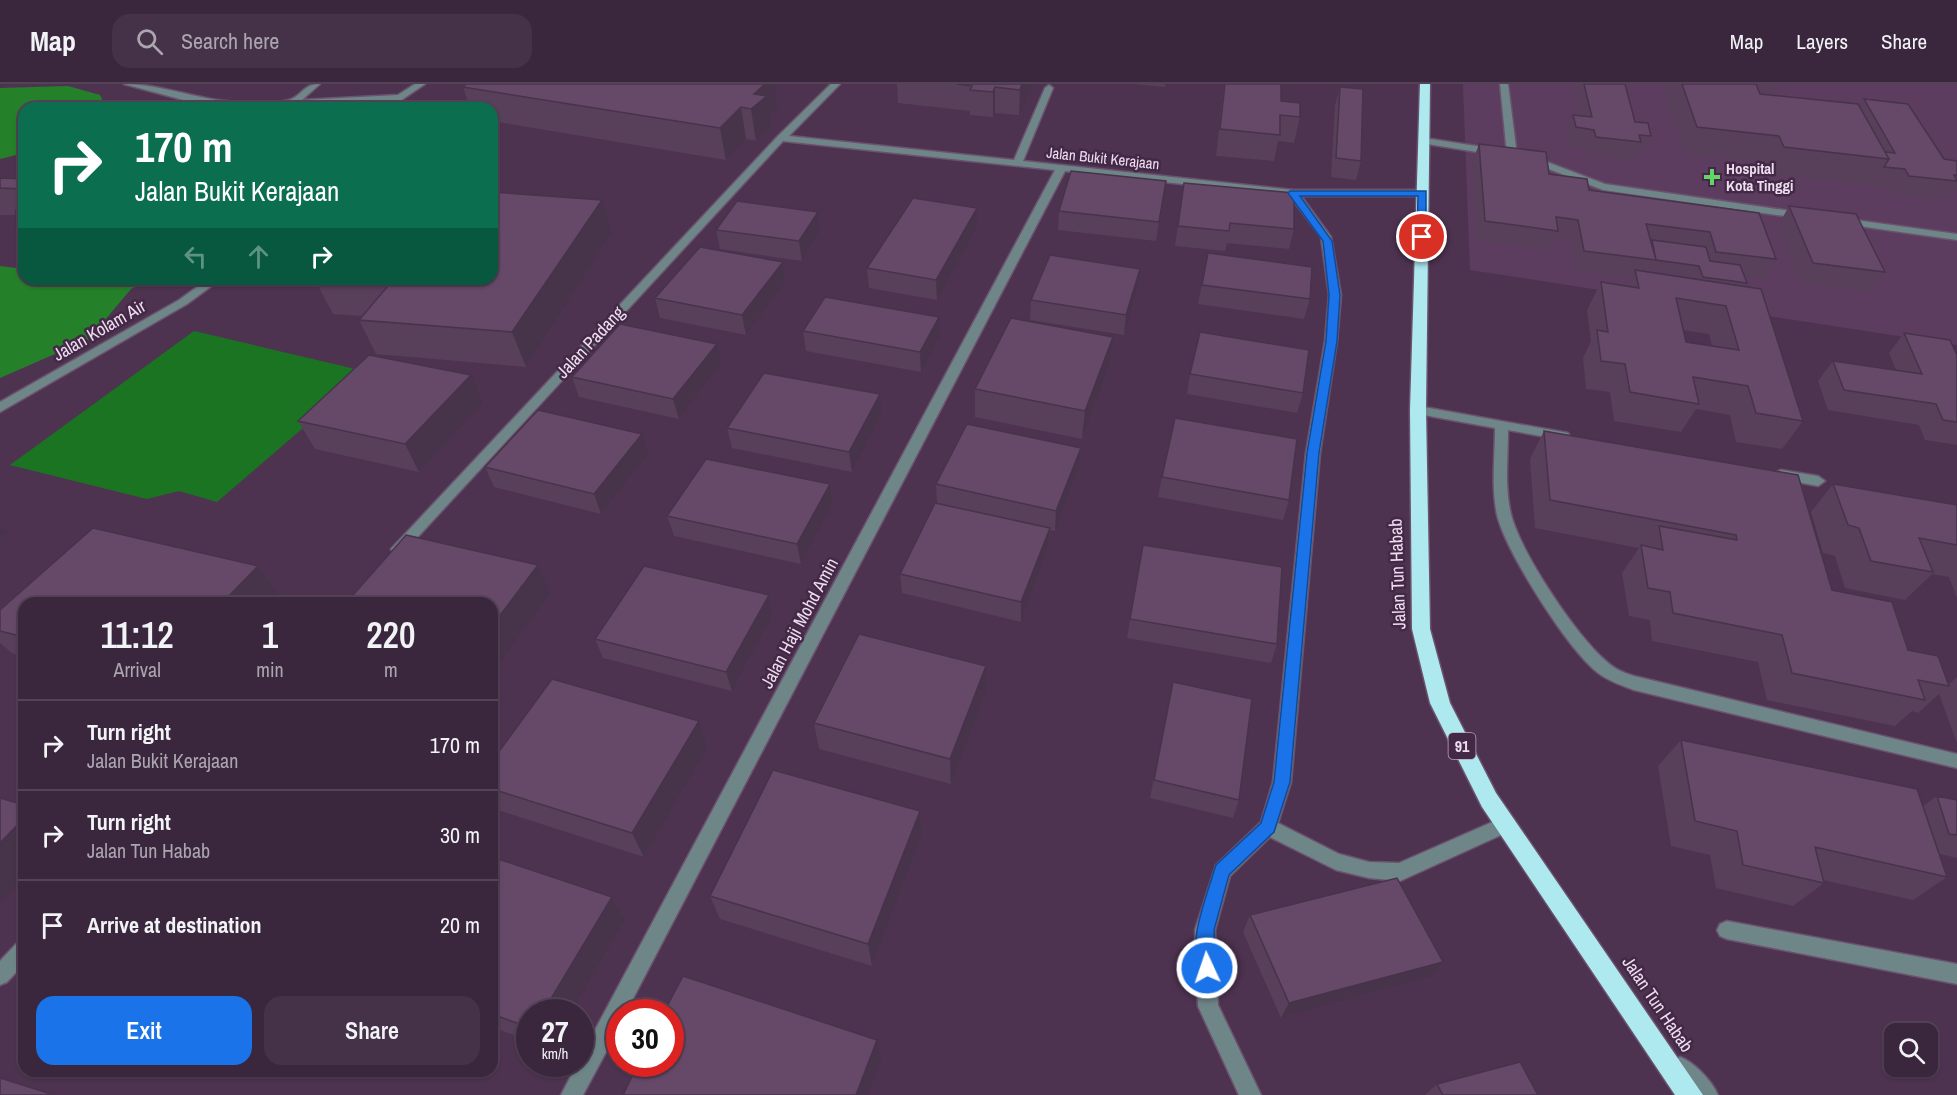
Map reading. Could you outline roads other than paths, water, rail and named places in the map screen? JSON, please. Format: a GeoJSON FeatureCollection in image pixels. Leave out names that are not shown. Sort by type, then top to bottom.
{"type":"FeatureCollection","features":[{"type":"Feature","properties":{"kind":"highway","name":"Jalan Tun Habab"},"geometry":{"type":"LineString","coordinates":[[1425,84],[1418,410],[1421,629],[1440,703],[1489,800],[1690,1095]]}},
{"type":"Feature","properties":{"kind":"street"},"geometry":{"type":"LineString","coordinates":[[128,84],[202,102]]}},
{"type":"Feature","properties":{"kind":"street"},"geometry":{"type":"LineString","coordinates":[[294,102],[316,84]]}},
{"type":"Feature","properties":{"kind":"street"},"geometry":{"type":"LineString","coordinates":[[395,102],[421,84]]}},
{"type":"Feature","properties":{"kind":"street","name":"Jalan Padang"},"geometry":{"type":"LineString","coordinates":[[388,559],[781,138],[836,84]]}},
{"type":"Feature","properties":{"kind":"street"},"geometry":{"type":"LineString","coordinates":[[1504,84],[1512,155]]}},
{"type":"Feature","properties":{"kind":"street"},"geometry":{"type":"LineString","coordinates":[[1017,164],[1049,88]]}},
{"type":"Feature","properties":{"kind":"street"},"geometry":{"type":"LineString","coordinates":[[328,102],[401,98]]}},
{"type":"Feature","properties":{"kind":"street","name":"Jalan Bukit Kerajaan"},"geometry":{"type":"LineString","coordinates":[[781,138],[1293,193],[1422,193]]}},
{"type":"Feature","properties":{"kind":"street"},"geometry":{"type":"LineString","coordinates":[[1424,141],[1512,155],[1556,167],[1603,187],[1817,217]]}},
{"type":"Feature","properties":{"kind":"street","name":"Jalan Haji Mohd Amin"},"geometry":{"type":"LineString","coordinates":[[572,1095],[1061,169]]}},
{"type":"Feature","properties":{"kind":"street"},"geometry":{"type":"LineString","coordinates":[[1250,1095],[1208,1006],[1205,930],[1222,871],[1268,827],[1282,782],[1313,453],[1331,341],[1335,295],[1326,237],[1293,193]]}},
{"type":"Feature","properties":{"kind":"street"},"geometry":{"type":"LineString","coordinates":[[1829,219],[1957,237]]}},
{"type":"Feature","properties":{"kind":"street","name":"Jalan Kolam Air"},"geometry":{"type":"LineString","coordinates":[[0,408],[183,302],[207,285]]}},
{"type":"Feature","properties":{"kind":"street"},"geometry":{"type":"LineString","coordinates":[[1418,410],[1577,439]]}},
{"type":"Feature","properties":{"kind":"street"},"geometry":{"type":"LineString","coordinates":[[1501,425],[1506,523],[1574,636],[1598,665],[1615,676],[1634,683],[1957,761]]}},
{"type":"Feature","properties":{"kind":"street"},"geometry":{"type":"LineString","coordinates":[[1772,473],[1818,481]]}},
{"type":"Feature","properties":{"kind":"street"},"geometry":{"type":"LineString","coordinates":[[1268,827],[1336,862],[1369,870],[1400,873],[1506,824]]}},
{"type":"Feature","properties":{"kind":"street"},"geometry":{"type":"LineString","coordinates":[[1727,930],[1957,974]]}},
{"type":"Feature","properties":{"kind":"street"},"geometry":{"type":"LineString","coordinates":[[0,975],[18,956]]}},
{"type":"Feature","properties":{"kind":"street"},"geometry":{"type":"LineString","coordinates":[[1649,1034],[1707,1095]]}},
{"type":"Feature","properties":{"kind":"place","name":"Hospital Kota Tinggi"},"geometry":{"type":"Point","coordinates":[1712,177]}}]}
